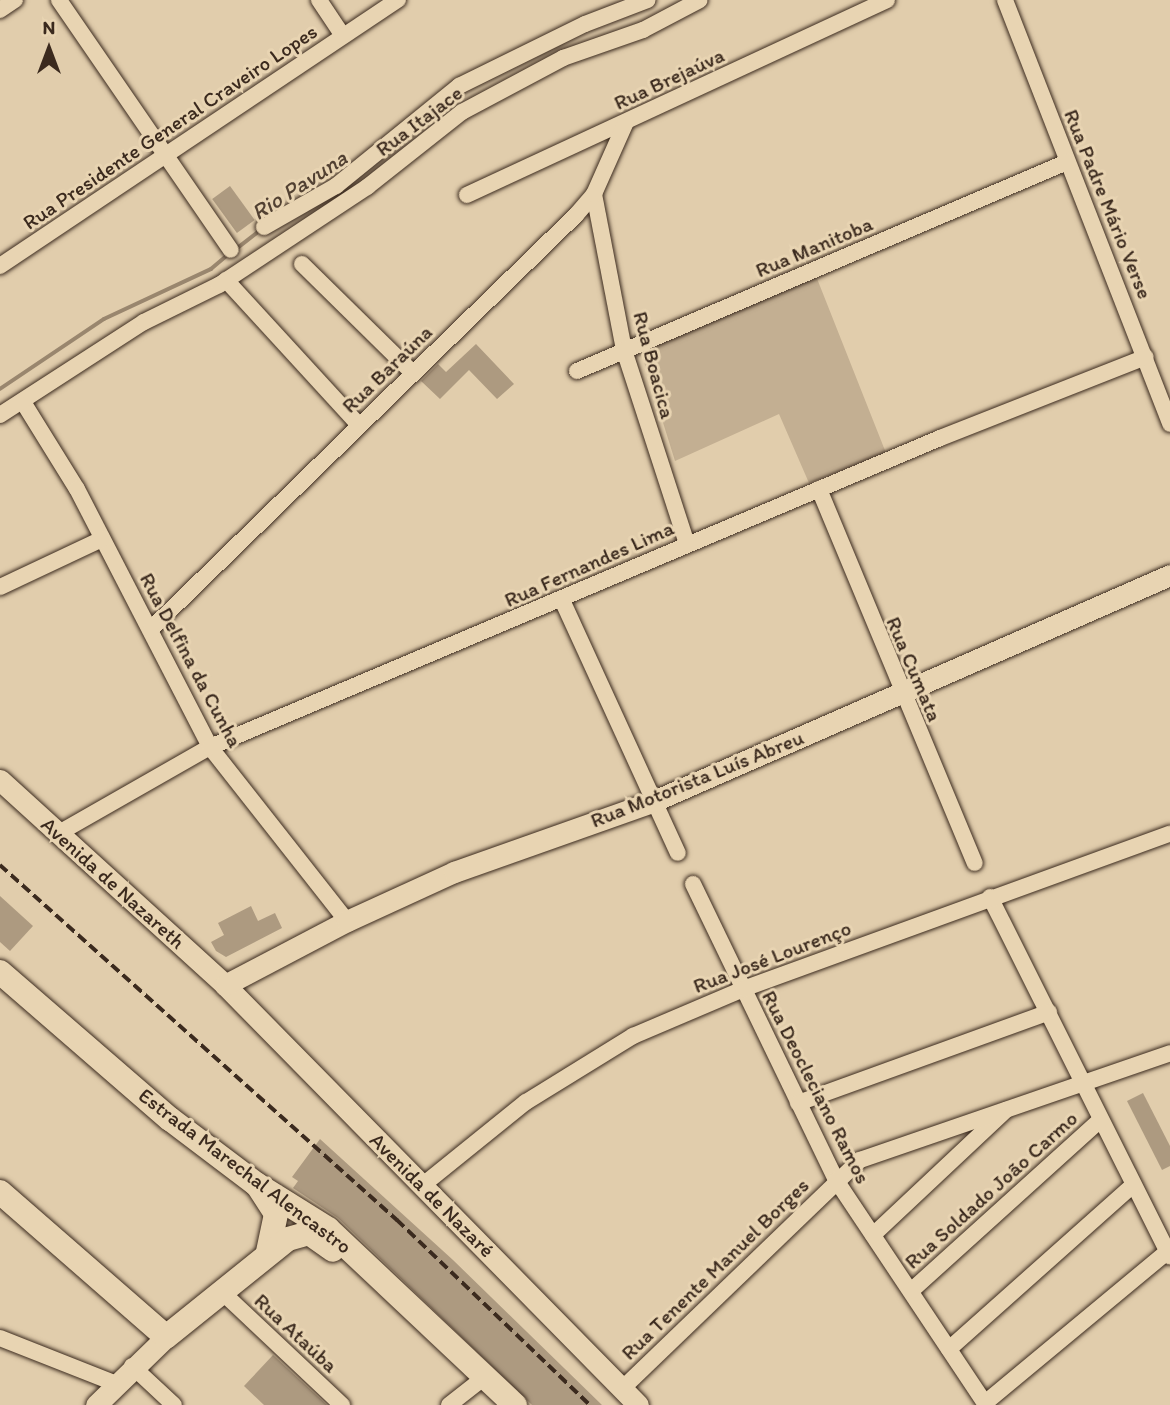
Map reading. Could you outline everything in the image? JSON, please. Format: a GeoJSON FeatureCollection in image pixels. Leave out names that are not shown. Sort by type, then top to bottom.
{"type":"FeatureCollection","features":[{"type":"Feature","properties":{"kind":"main road","name":"Rua Motorista Luís Abreu"},"geometry":{"type":"LineString","coordinates":[[225,985],[347,921],[454,872],[654,801],[1170,575]]}},
{"type":"Feature","properties":{"kind":"main road","name":"Avenida de Nazareth"},"geometry":{"type":"LineString","coordinates":[[0,779],[225,985]]}},
{"type":"Feature","properties":{"kind":"main road","name":"Estrada Marechal Alencastro"},"geometry":{"type":"LineString","coordinates":[[0,972],[170,1119],[256,1184],[328,1229],[482,1379],[500,1405]]}},
{"type":"Feature","properties":{"kind":"main road","name":"Avenida de Nazaré"},"geometry":{"type":"LineString","coordinates":[[225,985],[638,1405]]}},
{"type":"Feature","properties":{"kind":"main road"},"geometry":{"type":"LineString","coordinates":[[256,1184],[276,1214],[268,1252]]}},
{"type":"Feature","properties":{"kind":"main road"},"geometry":{"type":"LineString","coordinates":[[0,1192],[166,1337],[114,1383],[96,1405]]}},
{"type":"Feature","properties":{"kind":"main road","name":"Estrada Marechal Alencastro"},"geometry":{"type":"LineString","coordinates":[[166,1337],[268,1252],[298,1234],[314,1235],[515,1405]]}},
{"type":"Feature","properties":{"kind":"street"},"geometry":{"type":"LineString","coordinates":[[0,10],[15,0]]}},
{"type":"Feature","properties":{"kind":"street"},"geometry":{"type":"LineString","coordinates":[[58,0],[231,250]]}},
{"type":"Feature","properties":{"kind":"street"},"geometry":{"type":"LineString","coordinates":[[319,0],[344,36]]}},
{"type":"Feature","properties":{"kind":"street","name":"Rua Presidente General Craveiro Lopes"},"geometry":{"type":"LineString","coordinates":[[0,266],[398,0]]}},
{"type":"Feature","properties":{"kind":"street","name":"Rua Itajace"},"geometry":{"type":"LineString","coordinates":[[264,227],[336,186],[450,92],[576,29],[648,0]]}},
{"type":"Feature","properties":{"kind":"street","name":"Rua Itajace"},"geometry":{"type":"LineString","coordinates":[[0,415],[144,322],[226,280],[367,187],[462,111],[562,58],[643,30],[700,0]]}},
{"type":"Feature","properties":{"kind":"street","name":"Rua Brejaúva"},"geometry":{"type":"LineString","coordinates":[[467,195],[887,0]]}},
{"type":"Feature","properties":{"kind":"street","name":"Rua Padre Mário Verse"},"geometry":{"type":"LineString","coordinates":[[1005,0],[1170,424]]}},
{"type":"Feature","properties":{"kind":"street","name":"Rua Baraúna"},"geometry":{"type":"LineString","coordinates":[[151,629],[594,194],[626,122]]}},
{"type":"Feature","properties":{"kind":"street","name":"Rua Manitoba"},"geometry":{"type":"LineString","coordinates":[[577,371],[1067,162]]}},
{"type":"Feature","properties":{"kind":"street","name":"Rua Boacica"},"geometry":{"type":"LineString","coordinates":[[594,194],[624,350],[687,544]]}},
{"type":"Feature","properties":{"kind":"street"},"geometry":{"type":"LineString","coordinates":[[302,264],[413,373]]}},
{"type":"Feature","properties":{"kind":"street"},"geometry":{"type":"LineString","coordinates":[[226,280],[359,425]]}},
{"type":"Feature","properties":{"kind":"street","name":"Rua Fernandes Lima"},"geometry":{"type":"LineString","coordinates":[[59,834],[210,747],[562,600],[818,489],[1146,357]]}},
{"type":"Feature","properties":{"kind":"street","name":"Rua Delfina da Cunha"},"geometry":{"type":"LineString","coordinates":[[23,401],[151,629],[210,747],[347,921]]}},
{"type":"Feature","properties":{"kind":"street","name":"Rua Cumata"},"geometry":{"type":"LineString","coordinates":[[818,489],[901,693],[975,863]]}},
{"type":"Feature","properties":{"kind":"street"},"geometry":{"type":"LineString","coordinates":[[0,587],[102,539]]}},
{"type":"Feature","properties":{"kind":"street"},"geometry":{"type":"LineString","coordinates":[[562,600],[678,852]]}},
{"type":"Feature","properties":{"kind":"street","name":"Rua José Lourenço"},"geometry":{"type":"LineString","coordinates":[[423,1185],[573,1069],[633,1036],[743,989],[990,897],[1170,834]]}},
{"type":"Feature","properties":{"kind":"street","name":"Rua Deocleciano Ramos"},"geometry":{"type":"LineString","coordinates":[[693,884],[836,1180],[985,1404]]}},
{"type":"Feature","properties":{"kind":"street"},"geometry":{"type":"LineString","coordinates":[[985,1404],[1169,1253],[990,897]]}},
{"type":"Feature","properties":{"kind":"street"},"geometry":{"type":"LineString","coordinates":[[798,1103],[1049,1012]]}},
{"type":"Feature","properties":{"kind":"street","name":"Rua Tenente Manuel Borges"},"geometry":{"type":"LineString","coordinates":[[623,1388],[836,1180],[868,1156],[1170,1053]]}},
{"type":"Feature","properties":{"kind":"street"},"geometry":{"type":"LineString","coordinates":[[873,1235],[1010,1106]]}},
{"type":"Feature","properties":{"kind":"street","name":"Rua Soldado João Carmo"},"geometry":{"type":"LineString","coordinates":[[911,1290],[1100,1120]]}},
{"type":"Feature","properties":{"kind":"street"},"geometry":{"type":"LineString","coordinates":[[949,1349],[1133,1185]]}},
{"type":"Feature","properties":{"kind":"street","name":"Rua Ataúba"},"geometry":{"type":"LineString","coordinates":[[222,1292],[342,1405]]}},
{"type":"Feature","properties":{"kind":"street"},"geometry":{"type":"LineString","coordinates":[[0,1338],[114,1383]]}},
{"type":"Feature","properties":{"kind":"street"},"geometry":{"type":"LineString","coordinates":[[132,1366],[174,1405]]}},
{"type":"Feature","properties":{"kind":"street"},"geometry":{"type":"LineString","coordinates":[[449,1405],[482,1379]]}},
{"type":"Feature","properties":{"kind":"shaded area"},"geometry":{"type":"Polygon","coordinates":[[[816,276],[886,453],[809,483],[779,414],[675,461],[641,352],[816,276]]]}},
{"type":"Feature","properties":{"kind":"building"},"geometry":{"type":"Polygon","coordinates":[[[230,186],[255,220],[237,233],[212,199],[230,186]]]}},
{"type":"Feature","properties":{"kind":"building"},"geometry":{"type":"Polygon","coordinates":[[[476,344],[514,384],[497,399],[469,370],[440,399],[421,381],[438,364],[446,372],[476,344]]]}},
{"type":"Feature","properties":{"kind":"building"},"geometry":{"type":"Polygon","coordinates":[[[0,896],[33,926],[10,951],[0,942],[0,896]]]}},
{"type":"Feature","properties":{"kind":"building"},"geometry":{"type":"Polygon","coordinates":[[[251,906],[258,921],[275,913],[282,928],[226,957],[216,951],[211,942],[224,935],[218,923],[251,906]]]}},
{"type":"Feature","properties":{"kind":"building"},"geometry":{"type":"Polygon","coordinates":[[[1143,1093],[1170,1146],[1170,1166],[1162,1170],[1127,1101],[1143,1093]]]}},
{"type":"Feature","properties":{"kind":"building"},"geometry":{"type":"Polygon","coordinates":[[[320,1139],[453,1260],[602,1405],[532,1405],[338,1218],[293,1188],[298,1181],[292,1177],[320,1139]]]}},
{"type":"Feature","properties":{"kind":"building"},"geometry":{"type":"Polygon","coordinates":[[[273,1355],[327,1405],[264,1405],[244,1386],[273,1355]]]}},
{"type":"Feature","properties":{"kind":"waterway","name":"Rio Pavuna"},"geometry":{"type":"LineString","coordinates":[[235,250],[259,231]]}},
{"type":"Feature","properties":{"kind":"waterway","name":"Rio Pavuna"},"geometry":{"type":"LineString","coordinates":[[0,389],[104,319],[211,269],[229,254]]}},
{"type":"Feature","properties":{"kind":"railway"},"geometry":{"type":"LineString","coordinates":[[0,865],[397,1220],[590,1405]]}}]}
